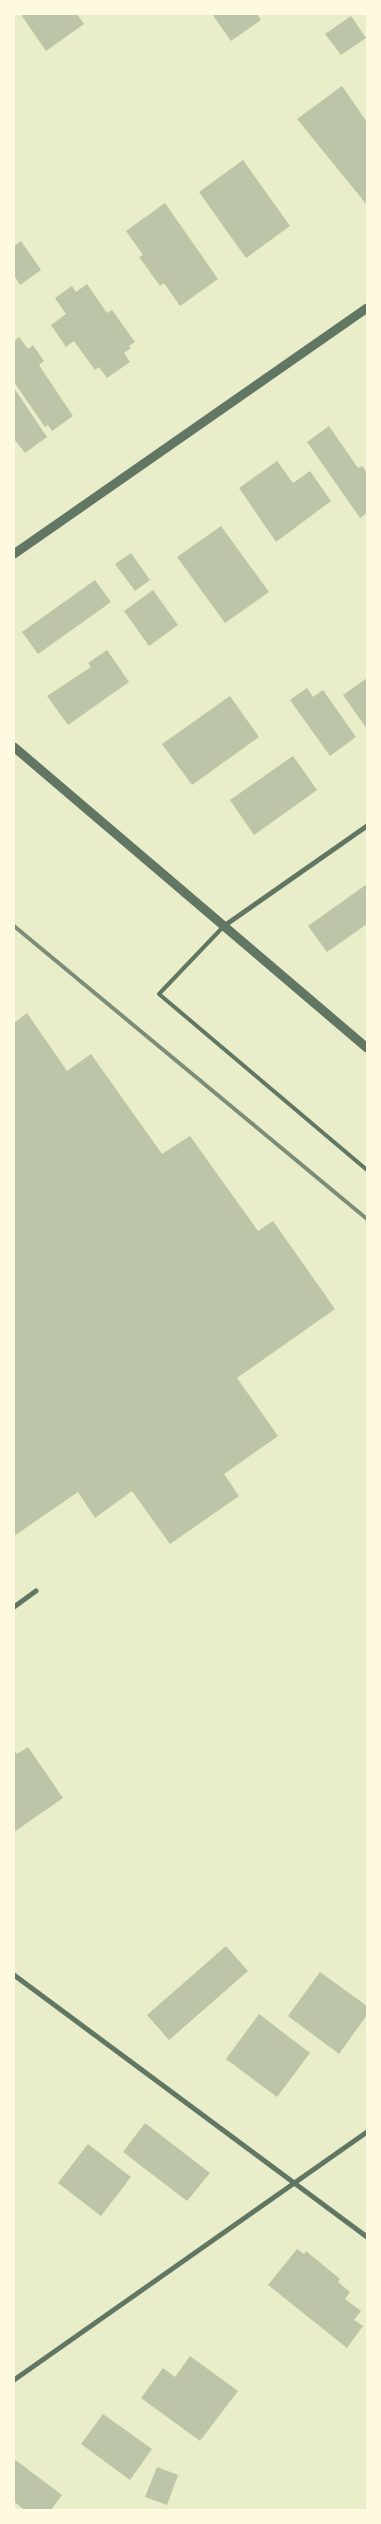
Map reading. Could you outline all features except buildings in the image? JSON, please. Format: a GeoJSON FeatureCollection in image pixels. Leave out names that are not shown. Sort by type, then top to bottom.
{"type":"FeatureCollection","features":[{"type":"Feature","properties":{"kind":"street"},"geometry":{"type":"LineString","coordinates":[[14,554],[367,308]]}},
{"type":"Feature","properties":{"kind":"street"},"geometry":{"type":"LineString","coordinates":[[14,747],[367,1048]]}},
{"type":"Feature","properties":{"kind":"street"},"geometry":{"type":"LineString","coordinates":[[224,926],[367,826]]}},
{"type":"Feature","properties":{"kind":"street"},"geometry":{"type":"LineString","coordinates":[[14,1607],[36,1592]]}},
{"type":"Feature","properties":{"kind":"street"},"geometry":{"type":"LineString","coordinates":[[14,1975],[367,2237]]}},
{"type":"Feature","properties":{"kind":"street"},"geometry":{"type":"LineString","coordinates":[[14,2380],[367,2132]]}},
{"type":"Feature","properties":{"kind":"lane"},"geometry":{"type":"LineString","coordinates":[[224,926],[159,994],[367,1170]]}},
{"type":"Feature","properties":{"kind":"railway"},"geometry":{"type":"LineString","coordinates":[[14,926],[367,1219]]}}]}
